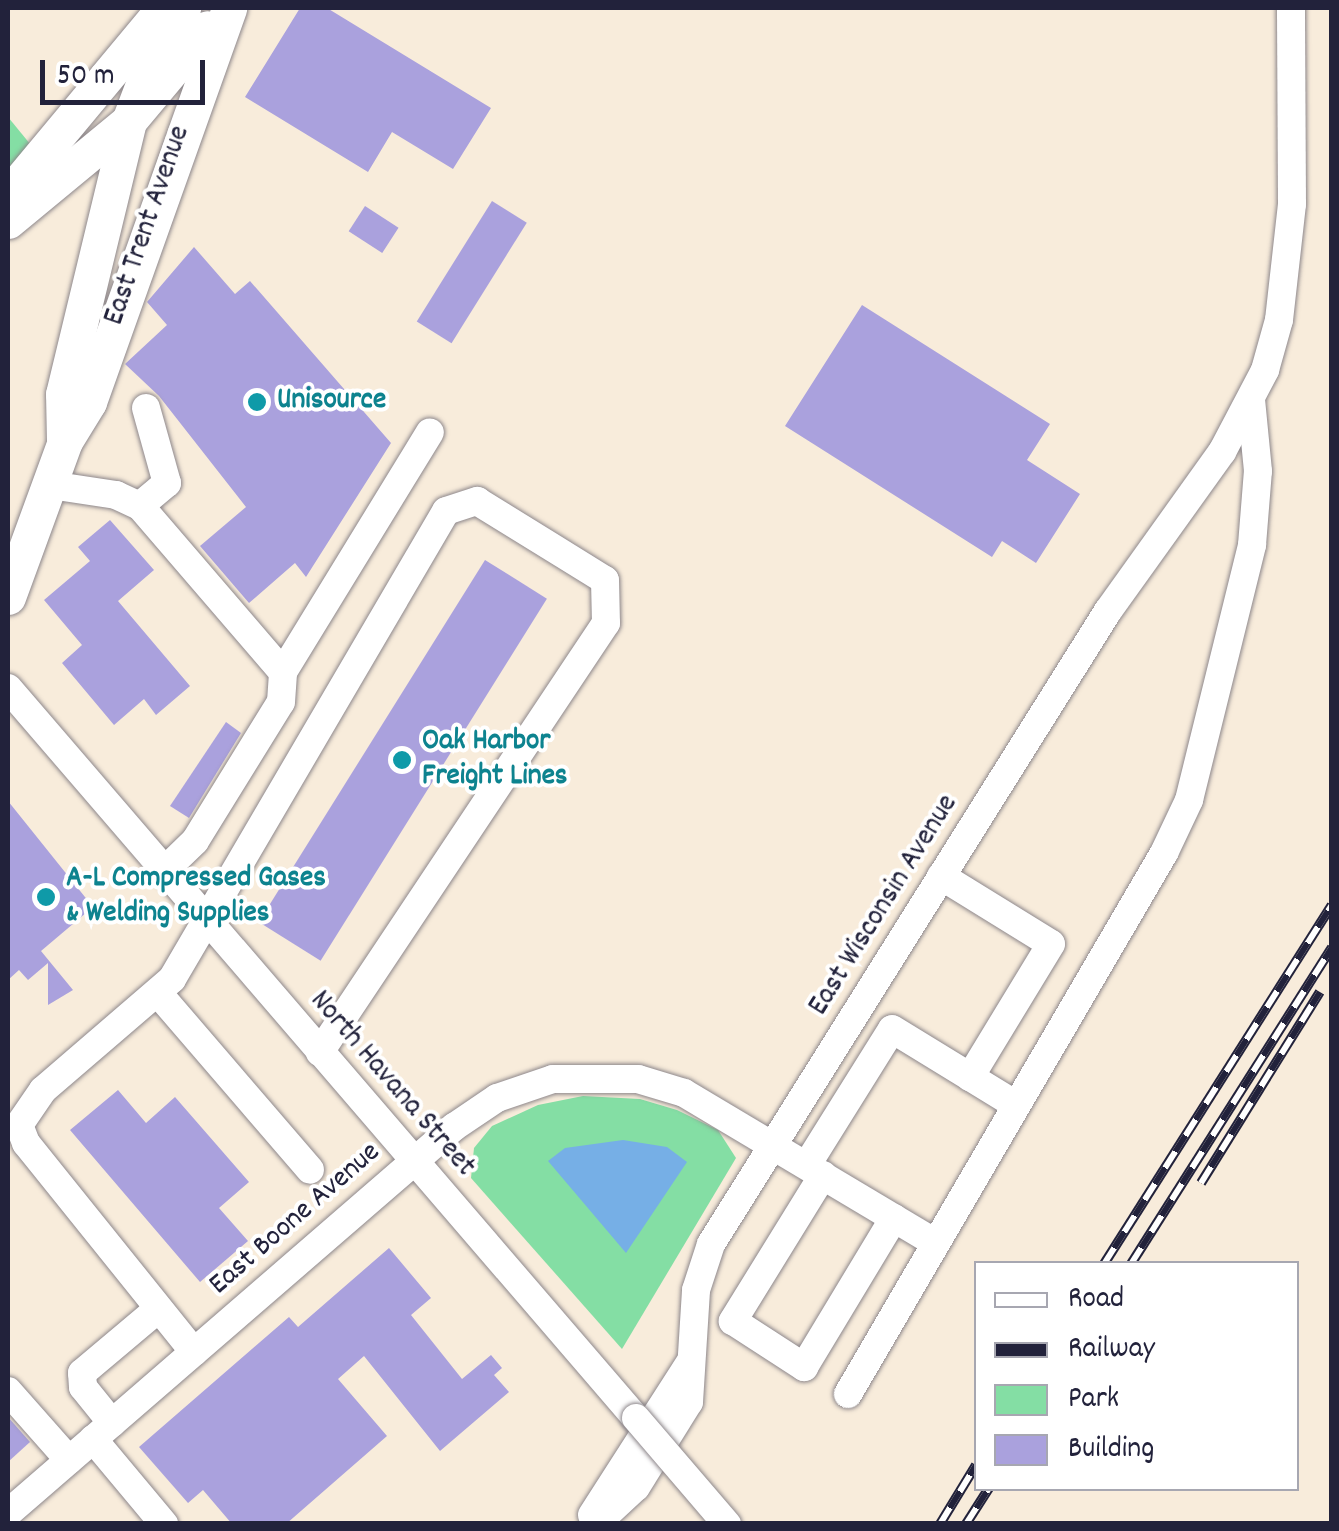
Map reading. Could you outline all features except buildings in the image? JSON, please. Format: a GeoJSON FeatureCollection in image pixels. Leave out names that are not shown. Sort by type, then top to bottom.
{"type":"FeatureCollection","features":[{"type":"Feature","properties":{"kind":"main road"},"geometry":{"type":"LineString","coordinates":[[8,195],[164,8]]}},
{"type":"Feature","properties":{"kind":"main road","name":"East Trent Avenue"},"geometry":{"type":"LineString","coordinates":[[64,441],[64,394],[128,121],[151,62],[183,8]]}},
{"type":"Feature","properties":{"kind":"main road"},"geometry":{"type":"LineString","coordinates":[[8,222],[128,121],[165,84],[221,8]]}},
{"type":"Feature","properties":{"kind":"main road","name":"East Trent Avenue"},"geometry":{"type":"LineString","coordinates":[[8,597],[64,441],[88,402],[230,8]]}},
{"type":"Feature","properties":{"kind":"street","name":"East Wisconsin Avenue"},"geometry":{"type":"LineString","coordinates":[[596,1524],[636,1488],[685,1410],[702,1262],[1108,611],[1185,505],[1251,400],[1272,351],[1292,204],[1291,8]]}},
{"type":"Feature","properties":{"kind":"street"},"geometry":{"type":"LineString","coordinates":[[848,1394],[1164,854],[1189,800],[1252,545],[1258,471],[1251,400]]}},
{"type":"Feature","properties":{"kind":"street"},"geometry":{"type":"LineString","coordinates":[[140,506],[167,483],[146,408]]}},
{"type":"Feature","properties":{"kind":"street"},"geometry":{"type":"LineString","coordinates":[[164,871],[194,842],[281,702],[283,672],[430,432]]}},
{"type":"Feature","properties":{"kind":"street"},"geometry":{"type":"LineString","coordinates":[[50,484],[116,495],[140,506],[283,672]]}},
{"type":"Feature","properties":{"kind":"street"},"geometry":{"type":"LineString","coordinates":[[194,1352],[26,1144],[19,1125],[43,1090],[158,993],[208,922],[446,510],[477,501],[605,580],[606,623],[320,1052]]}},
{"type":"Feature","properties":{"kind":"street","name":"North Havana Street"},"geometry":{"type":"LineString","coordinates":[[8,688],[726,1524]]}},
{"type":"Feature","properties":{"kind":"street"},"geometry":{"type":"LineString","coordinates":[[942,876],[1051,944],[970,1077]]}},
{"type":"Feature","properties":{"kind":"street"},"geometry":{"type":"LineString","coordinates":[[158,993],[310,1170]]}},
{"type":"Feature","properties":{"kind":"street"},"geometry":{"type":"LineString","coordinates":[[894,1218],[804,1368],[734,1321],[892,1029],[1016,1105]]}},
{"type":"Feature","properties":{"kind":"street","name":"East Boone Avenue"},"geometry":{"type":"LineString","coordinates":[[8,1513],[414,1162],[497,1098],[581,1075],[662,1084],[774,1145],[936,1243]]}},
{"type":"Feature","properties":{"kind":"street"},"geometry":{"type":"LineString","coordinates":[[158,1309],[82,1373],[83,1387],[103,1431],[164,1524]]}},
{"type":"Feature","properties":{"kind":"street"},"geometry":{"type":"LineString","coordinates":[[586,1524],[691,1361]]}},
{"type":"Feature","properties":{"kind":"street"},"geometry":{"type":"LineString","coordinates":[[8,1391],[68,1460]]}},
{"type":"Feature","properties":{"kind":"green space"},"geometry":{"type":"Polygon","coordinates":[[[8,117],[35,150],[8,176],[8,117]]]}},
{"type":"Feature","properties":{"kind":"green space"},"geometry":{"type":"Polygon","coordinates":[[[583,1096],[640,1099],[677,1110],[718,1130],[736,1158],[622,1349],[471,1178],[474,1148],[492,1126],[538,1105],[583,1096]]]}},
{"type":"Feature","properties":{"kind":"water"},"geometry":{"type":"Polygon","coordinates":[[[623,1140],[667,1147],[687,1162],[626,1253],[548,1161],[565,1148],[623,1140]]]}},
{"type":"Feature","properties":{"kind":"railway"},"geometry":{"type":"LineString","coordinates":[[1106,1261],[1332,905]]}},
{"type":"Feature","properties":{"kind":"railway"},"geometry":{"type":"LineString","coordinates":[[1133,1261],[1332,947]]}},
{"type":"Feature","properties":{"kind":"railway"},"geometry":{"type":"LineString","coordinates":[[1201,1183],[1320,992]]}},
{"type":"Feature","properties":{"kind":"railway"},"geometry":{"type":"LineString","coordinates":[[940,1524],[974,1468]]}},
{"type":"Feature","properties":{"kind":"railway"},"geometry":{"type":"LineString","coordinates":[[966,1524],[987,1491]]}},
{"type":"Feature","properties":{"kind":"place","name":"Unisource"},"geometry":{"type":"Point","coordinates":[257,402]}},
{"type":"Feature","properties":{"kind":"place","name":"Oak Harbor Freight Lines"},"geometry":{"type":"Point","coordinates":[402,760]}},
{"type":"Feature","properties":{"kind":"place","name":"A-L Compressed Gases & Welding Supplies"},"geometry":{"type":"Point","coordinates":[46,897]}}]}
